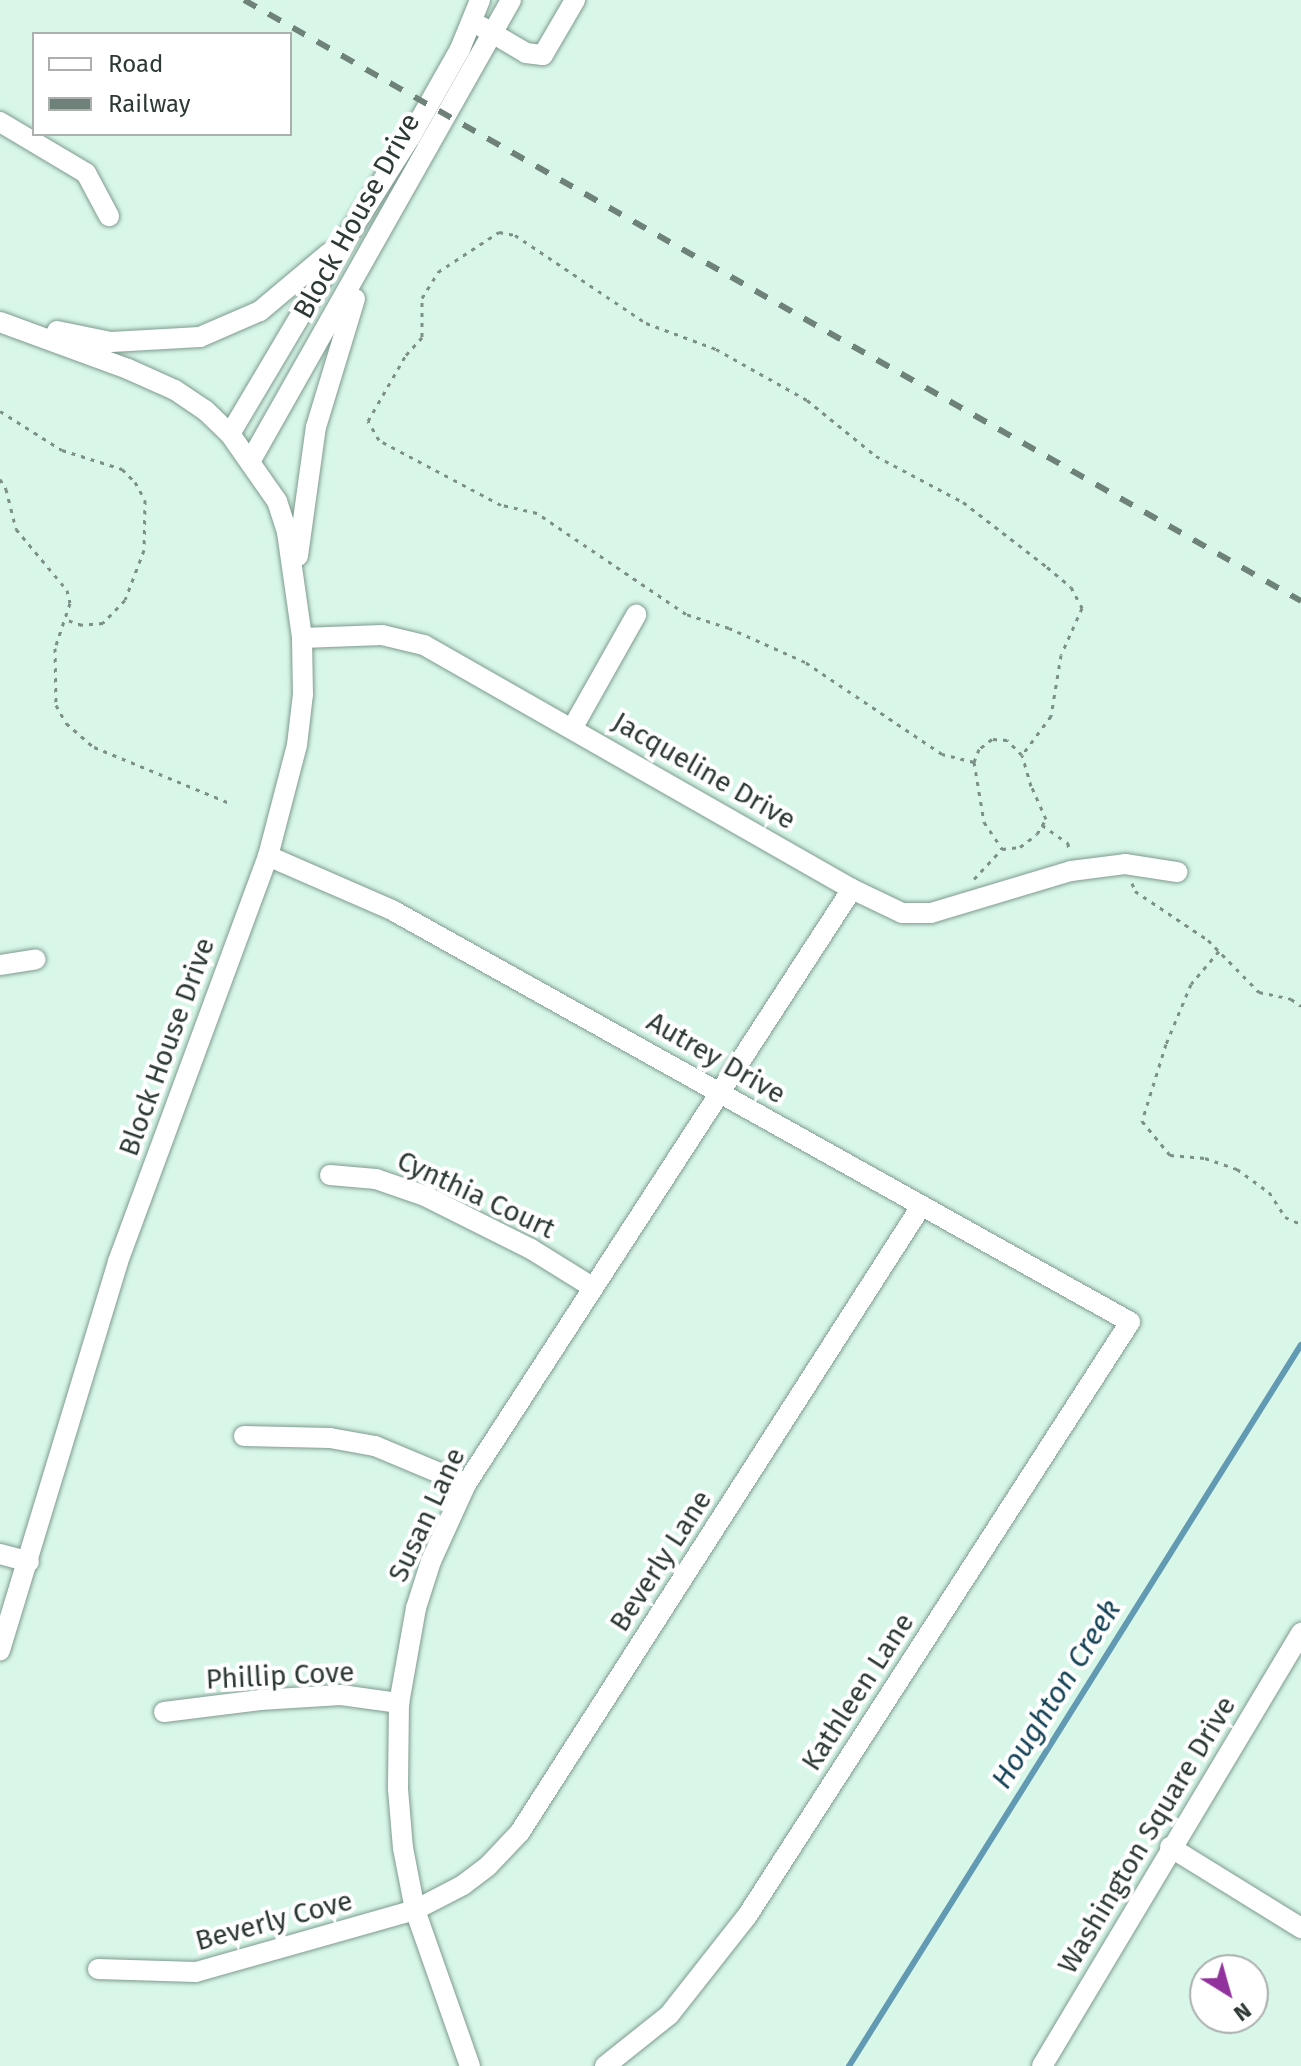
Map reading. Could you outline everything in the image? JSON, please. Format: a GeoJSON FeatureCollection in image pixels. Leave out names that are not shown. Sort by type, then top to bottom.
{"type":"FeatureCollection","features":[{"type":"Feature","properties":{"kind":"street","name":"Block House Drive"},"geometry":{"type":"LineString","coordinates":[[230,434],[412,134],[480,0]]}},
{"type":"Feature","properties":{"kind":"street","name":"Block House Drive"},"geometry":{"type":"LineString","coordinates":[[251,460],[511,0]]}},
{"type":"Feature","properties":{"kind":"street"},"geometry":{"type":"LineString","coordinates":[[471,22],[526,53],[543,55],[575,0]]}},
{"type":"Feature","properties":{"kind":"street"},"geometry":{"type":"LineString","coordinates":[[0,122],[86,173],[109,216]]}},
{"type":"Feature","properties":{"kind":"street"},"geometry":{"type":"LineString","coordinates":[[0,321],[111,342],[200,337],[260,311],[292,287],[347,237]]}},
{"type":"Feature","properties":{"kind":"street"},"geometry":{"type":"LineString","coordinates":[[295,576],[316,427],[345,325],[376,241]]}},
{"type":"Feature","properties":{"kind":"street","name":"Block House Drive"},"geometry":{"type":"LineString","coordinates":[[0,321],[175,390],[205,410],[230,434],[277,501],[295,576],[302,638],[303,694],[297,745],[268,856],[118,1262],[0,1650]]}},
{"type":"Feature","properties":{"kind":"street"},"geometry":{"type":"LineString","coordinates":[[573,727],[636,615]]}},
{"type":"Feature","properties":{"kind":"street","name":"Jacqueline Drive"},"geometry":{"type":"LineString","coordinates":[[302,638],[382,635],[424,645],[573,727],[852,889],[902,913],[931,913],[1071,871],[1125,864],[1177,872]]}},
{"type":"Feature","properties":{"kind":"street","name":"Autrey Drive"},"geometry":{"type":"LineString","coordinates":[[268,856],[392,910],[719,1090],[920,1208],[1130,1322]]}},
{"type":"Feature","properties":{"kind":"street"},"geometry":{"type":"LineString","coordinates":[[719,1090],[852,889]]}},
{"type":"Feature","properties":{"kind":"street"},"geometry":{"type":"LineString","coordinates":[[0,965],[36,959]]}},
{"type":"Feature","properties":{"kind":"street","name":"Susan Lane"},"geometry":{"type":"LineString","coordinates":[[470,2066],[415,1910],[403,1848],[398,1789],[399,1703],[416,1608],[431,1561],[466,1484],[719,1090]]}},
{"type":"Feature","properties":{"kind":"street","name":"Cynthia Court"},"geometry":{"type":"LineString","coordinates":[[330,1175],[376,1179],[425,1196],[531,1249],[592,1287]]}},
{"type":"Feature","properties":{"kind":"street","name":"Beverly Lane"},"geometry":{"type":"LineString","coordinates":[[415,1910],[463,1885],[488,1866],[520,1832],[920,1208]]}},
{"type":"Feature","properties":{"kind":"street","name":"Kathleen Lane"},"geometry":{"type":"LineString","coordinates":[[605,2066],[669,2015],[747,1916],[1130,1322]]}},
{"type":"Feature","properties":{"kind":"street"},"geometry":{"type":"LineString","coordinates":[[244,1436],[330,1438],[375,1446],[466,1484]]}},
{"type":"Feature","properties":{"kind":"street"},"geometry":{"type":"LineString","coordinates":[[0,1554],[29,1562]]}},
{"type":"Feature","properties":{"kind":"street","name":"Washington Square Drive"},"geometry":{"type":"LineString","coordinates":[[1043,2066],[1170,1847],[1301,1633]]}},
{"type":"Feature","properties":{"kind":"street","name":"Phillip Cove"},"geometry":{"type":"LineString","coordinates":[[164,1712],[260,1700],[341,1695],[399,1703]]}},
{"type":"Feature","properties":{"kind":"street"},"geometry":{"type":"LineString","coordinates":[[1170,1847],[1301,1928]]}},
{"type":"Feature","properties":{"kind":"street","name":"Beverly Cove"},"geometry":{"type":"LineString","coordinates":[[98,1969],[196,1972],[415,1910]]}},
{"type":"Feature","properties":{"kind":"path"},"geometry":{"type":"LineString","coordinates":[[974,762],[942,754],[805,662],[729,628],[686,614],[537,513],[501,505],[379,440],[368,421],[406,355],[422,337],[422,298],[438,272],[499,232],[515,235],[646,323],[716,349],[807,400],[876,456],[963,502],[1047,567],[1071,587],[1082,608],[1061,655],[1051,716],[1022,755]]}},
{"type":"Feature","properties":{"kind":"path"},"geometry":{"type":"LineString","coordinates":[[0,411],[62,450],[122,469],[135,482],[145,500],[144,550],[125,600],[103,623],[82,625],[65,619]]}},
{"type":"Feature","properties":{"kind":"path"},"geometry":{"type":"LineString","coordinates":[[0,479],[6,489],[16,529],[67,590],[70,603],[55,648],[56,705],[66,723],[80,737],[107,754],[230,803]]}},
{"type":"Feature","properties":{"kind":"path"},"geometry":{"type":"LineString","coordinates":[[966,882],[976,877],[1002,849],[1020,847],[1046,819],[1031,786],[1022,755],[1007,740],[992,739],[979,749],[974,762],[984,822],[1002,849]]}},
{"type":"Feature","properties":{"kind":"path"},"geometry":{"type":"LineString","coordinates":[[1042,825],[1068,843],[1071,871]]}},
{"type":"Feature","properties":{"kind":"path"},"geometry":{"type":"LineString","coordinates":[[1125,864],[1135,891],[1219,951],[1259,992],[1291,999],[1301,1006]]}},
{"type":"Feature","properties":{"kind":"path"},"geometry":{"type":"LineString","coordinates":[[1219,951],[1191,984],[1166,1044],[1142,1121],[1170,1155],[1205,1158],[1237,1169],[1269,1192],[1285,1217],[1301,1224]]}},
{"type":"Feature","properties":{"kind":"waterway","name":"Houghton Creek"},"geometry":{"type":"LineString","coordinates":[[849,2066],[1301,1345]]}},
{"type":"Feature","properties":{"kind":"railway"},"geometry":{"type":"LineString","coordinates":[[244,0],[1301,601]]}}]}
